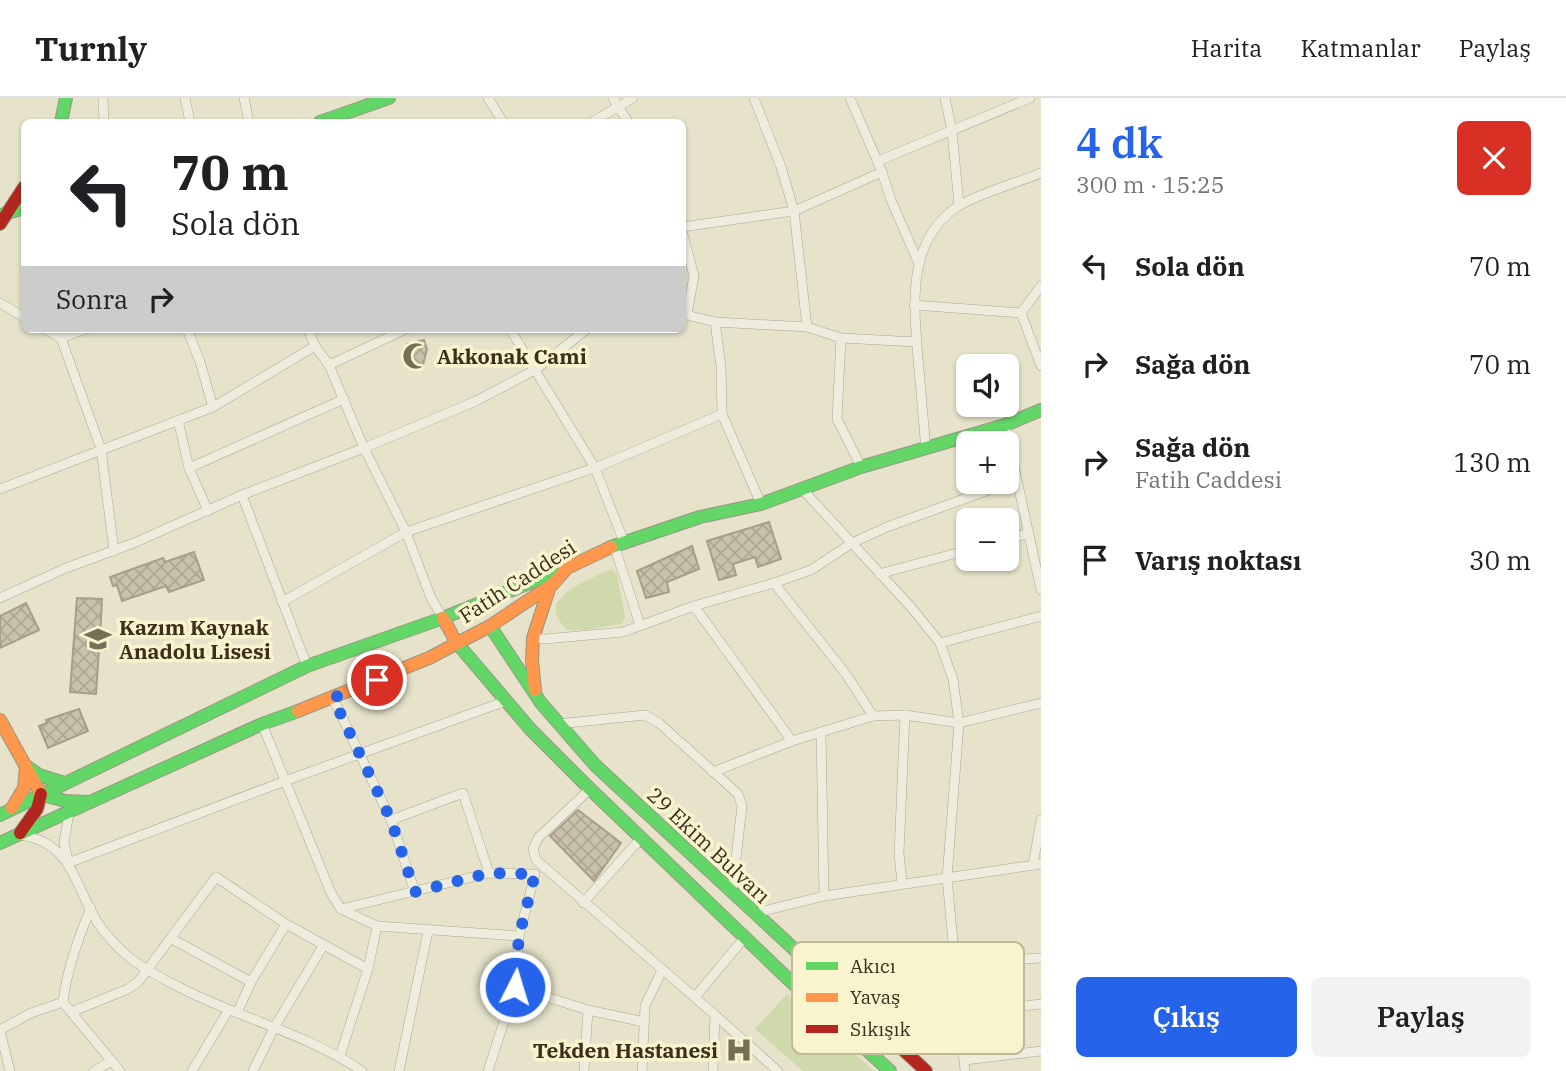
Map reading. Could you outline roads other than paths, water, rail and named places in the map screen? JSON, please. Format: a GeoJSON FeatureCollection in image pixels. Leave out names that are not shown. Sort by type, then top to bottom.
{"type":"FeatureCollection","features":[{"type":"Feature","properties":{"kind":"main road"},"geometry":{"type":"LineString","coordinates":[[62,119],[66,98]]}},
{"type":"Feature","properties":{"kind":"main road"},"geometry":{"type":"LineString","coordinates":[[332,119],[371,101],[388,98]]}},
{"type":"Feature","properties":{"kind":"main road"},"geometry":{"type":"LineString","coordinates":[[2,217],[21,191]]}},
{"type":"Feature","properties":{"kind":"main road"},"geometry":{"type":"LineString","coordinates":[[2,217],[21,209]]}},
{"type":"Feature","properties":{"kind":"main road","name":"Fatih Caddesi"},"geometry":{"type":"LineString","coordinates":[[6,812],[307,666],[443,618],[619,544],[700,517],[761,504],[861,467],[1005,425],[1041,410]]}},
{"type":"Feature","properties":{"kind":"main road","name":"Fatih Caddesi"},"geometry":{"type":"LineString","coordinates":[[0,844],[262,724],[429,658],[490,626],[550,586],[566,568]]}},
{"type":"Feature","properties":{"kind":"main road"},"geometry":{"type":"LineString","coordinates":[[535,695],[533,638],[550,586]]}},
{"type":"Feature","properties":{"kind":"main road","name":"29 Ekim Bulvarı"},"geometry":{"type":"LineString","coordinates":[[477,604],[556,724],[595,765],[792,947]]}},
{"type":"Feature","properties":{"kind":"main road","name":"29 Ekim Bulvarı"},"geometry":{"type":"LineString","coordinates":[[443,618],[456,642],[531,730],[792,981]]}},
{"type":"Feature","properties":{"kind":"main road"},"geometry":{"type":"LineString","coordinates":[[0,720],[41,794],[37,809],[18,835]]}},
{"type":"Feature","properties":{"kind":"main road"},"geometry":{"type":"LineString","coordinates":[[26,766],[39,775],[64,783]]}},
{"type":"Feature","properties":{"kind":"main road"},"geometry":{"type":"LineString","coordinates":[[6,812],[24,788],[26,766]]}},
{"type":"Feature","properties":{"kind":"main road"},"geometry":{"type":"LineString","coordinates":[[41,794],[65,801],[95,801]]}},
{"type":"Feature","properties":{"kind":"main road","name":"29 Ekim Bulvarı"},"geometry":{"type":"LineString","coordinates":[[871,1054],[890,1071]]}},
{"type":"Feature","properties":{"kind":"main road","name":"29 Ekim Bulvarı"},"geometry":{"type":"LineString","coordinates":[[908,1054],[926,1071]]}},
{"type":"Feature","properties":{"kind":"street"},"geometry":{"type":"LineString","coordinates":[[103,98],[104,119]]}},
{"type":"Feature","properties":{"kind":"street"},"geometry":{"type":"LineString","coordinates":[[185,98],[189,119]]}},
{"type":"Feature","properties":{"kind":"street"},"geometry":{"type":"LineString","coordinates":[[244,98],[248,119]]}},
{"type":"Feature","properties":{"kind":"street"},"geometry":{"type":"LineString","coordinates":[[488,98],[501,119]]}},
{"type":"Feature","properties":{"kind":"street"},"geometry":{"type":"LineString","coordinates":[[595,119],[615,102],[633,98]]}},
{"type":"Feature","properties":{"kind":"street"},"geometry":{"type":"LineString","coordinates":[[754,98],[781,167],[794,211],[807,327]]}},
{"type":"Feature","properties":{"kind":"street"},"geometry":{"type":"LineString","coordinates":[[850,98],[919,264]]}},
{"type":"Feature","properties":{"kind":"street"},"geometry":{"type":"LineString","coordinates":[[945,98],[952,131],[959,205]]}},
{"type":"Feature","properties":{"kind":"street"},"geometry":{"type":"LineString","coordinates":[[878,161],[952,131],[1011,102],[1030,98]]}},
{"type":"Feature","properties":{"kind":"street"},"geometry":{"type":"LineString","coordinates":[[615,102],[626,119]]}},
{"type":"Feature","properties":{"kind":"street"},"geometry":{"type":"LineString","coordinates":[[686,228],[794,211],[882,172]]}},
{"type":"Feature","properties":{"kind":"street"},"geometry":{"type":"LineString","coordinates":[[926,449],[914,305],[915,276],[926,243],[946,216],[959,205],[1041,173]]}},
{"type":"Feature","properties":{"kind":"street"},"geometry":{"type":"LineString","coordinates":[[686,245],[694,276],[686,310]]}},
{"type":"Feature","properties":{"kind":"street"},"geometry":{"type":"LineString","coordinates":[[1021,313],[1041,286]]}},
{"type":"Feature","properties":{"kind":"street"},"geometry":{"type":"LineString","coordinates":[[0,303],[21,315]]}},
{"type":"Feature","properties":{"kind":"street"},"geometry":{"type":"LineString","coordinates":[[914,305],[1021,313]]}},
{"type":"Feature","properties":{"kind":"street"},"geometry":{"type":"LineString","coordinates":[[1021,313],[1041,366]]}},
{"type":"Feature","properties":{"kind":"street"},"geometry":{"type":"LineString","coordinates":[[686,314],[715,322],[807,327],[842,338],[917,342]]}},
{"type":"Feature","properties":{"kind":"street"},"geometry":{"type":"LineString","coordinates":[[715,322],[721,366],[722,414],[761,504]]}},
{"type":"Feature","properties":{"kind":"street"},"geometry":{"type":"LineString","coordinates":[[52,333],[61,338],[101,449],[114,551]]}},
{"type":"Feature","properties":{"kind":"street"},"geometry":{"type":"LineString","coordinates":[[61,338],[75,333]]}},
{"type":"Feature","properties":{"kind":"street"},"geometry":{"type":"LineString","coordinates":[[189,333],[213,407]]}},
{"type":"Feature","properties":{"kind":"street"},"geometry":{"type":"LineString","coordinates":[[309,333],[329,365],[364,448],[406,532],[432,598],[443,618]]}},
{"type":"Feature","properties":{"kind":"street"},"geometry":{"type":"LineString","coordinates":[[329,365],[397,333]]}},
{"type":"Feature","properties":{"kind":"street"},"geometry":{"type":"LineString","coordinates":[[512,333],[595,468],[619,544],[640,625]]}},
{"type":"Feature","properties":{"kind":"street"},"geometry":{"type":"LineString","coordinates":[[0,598],[242,495],[476,401],[535,370],[582,333]]}},
{"type":"Feature","properties":{"kind":"street"},"geometry":{"type":"LineString","coordinates":[[842,338],[837,419],[861,467]]}},
{"type":"Feature","properties":{"kind":"street"},"geometry":{"type":"LineString","coordinates":[[0,489],[213,407],[316,346]]}},
{"type":"Feature","properties":{"kind":"street"},"geometry":{"type":"LineString","coordinates":[[189,468],[344,399]]}},
{"type":"Feature","properties":{"kind":"street"},"geometry":{"type":"LineString","coordinates":[[282,602],[406,532],[595,468],[722,414]]}},
{"type":"Feature","properties":{"kind":"street"},"geometry":{"type":"LineString","coordinates":[[178,420],[189,468],[208,511]]}},
{"type":"Feature","properties":{"kind":"street"},"geometry":{"type":"LineString","coordinates":[[1005,425],[1006,431]]}},
{"type":"Feature","properties":{"kind":"street"},"geometry":{"type":"LineString","coordinates":[[803,490],[940,643],[953,679],[959,723],[947,878],[953,942]]}},
{"type":"Feature","properties":{"kind":"street"},"geometry":{"type":"LineString","coordinates":[[1019,492],[1038,566],[1041,590]]}},
{"type":"Feature","properties":{"kind":"street"},"geometry":{"type":"LineString","coordinates":[[533,638],[623,632],[694,606],[811,570],[852,544],[887,527],[978,494]]}},
{"type":"Feature","properties":{"kind":"street"},"geometry":{"type":"LineString","coordinates":[[242,495],[307,666]]}},
{"type":"Feature","properties":{"kind":"street"},"geometry":{"type":"LineString","coordinates":[[1019,536],[1029,533]]}},
{"type":"Feature","properties":{"kind":"street"},"geometry":{"type":"LineString","coordinates":[[879,573],[956,553]]}},
{"type":"Feature","properties":{"kind":"street"},"geometry":{"type":"LineString","coordinates":[[774,583],[846,674],[873,716]]}},
{"type":"Feature","properties":{"kind":"street"},"geometry":{"type":"LineString","coordinates":[[694,606],[792,741]]}},
{"type":"Feature","properties":{"kind":"street"},"geometry":{"type":"LineString","coordinates":[[940,643],[1041,616]]}},
{"type":"Feature","properties":{"kind":"street"},"geometry":{"type":"LineString","coordinates":[[333,698],[391,820],[415,892]]}},
{"type":"Feature","properties":{"kind":"street"},"geometry":{"type":"LineString","coordinates":[[68,863],[506,701]]}},
{"type":"Feature","properties":{"kind":"street"},"geometry":{"type":"LineString","coordinates":[[713,772],[792,741],[873,716],[905,715],[959,723],[1041,703]]}},
{"type":"Feature","properties":{"kind":"street"},"geometry":{"type":"LineString","coordinates":[[556,724],[645,715],[659,723],[738,794],[742,806],[732,893]]}},
{"type":"Feature","properties":{"kind":"street"},"geometry":{"type":"LineString","coordinates":[[902,884],[899,853],[905,715]]}},
{"type":"Feature","properties":{"kind":"street"},"geometry":{"type":"LineString","coordinates":[[262,724],[331,893],[341,909],[377,926],[519,936]]}},
{"type":"Feature","properties":{"kind":"street"},"geometry":{"type":"LineString","coordinates":[[821,732],[824,896]]}},
{"type":"Feature","properties":{"kind":"street"},"geometry":{"type":"LineString","coordinates":[[488,1071],[515,987],[519,936],[538,871],[533,855],[535,843],[590,789]]}},
{"type":"Feature","properties":{"kind":"street"},"geometry":{"type":"LineString","coordinates":[[391,820],[463,793],[489,873]]}},
{"type":"Feature","properties":{"kind":"street"},"geometry":{"type":"LineString","coordinates":[[69,813],[64,842],[68,863],[102,929],[122,951],[148,971],[233,1012],[343,1058],[362,1071]]}},
{"type":"Feature","properties":{"kind":"street"},"geometry":{"type":"LineString","coordinates":[[755,913],[824,896],[1037,864],[1041,820]]}},
{"type":"Feature","properties":{"kind":"street"},"geometry":{"type":"LineString","coordinates":[[18,835],[48,843],[68,863]]}},
{"type":"Feature","properties":{"kind":"street"},"geometry":{"type":"LineString","coordinates":[[583,903],[641,838]]}},
{"type":"Feature","properties":{"kind":"street"},"geometry":{"type":"LineString","coordinates":[[341,909],[489,873],[538,871],[583,903],[778,1071]]}},
{"type":"Feature","properties":{"kind":"street"},"geometry":{"type":"LineString","coordinates":[[71,1012],[128,989],[138,982],[216,877],[286,924],[368,969]]}},
{"type":"Feature","properties":{"kind":"street"},"geometry":{"type":"LineString","coordinates":[[91,908],[76,942],[63,1002],[120,1071]]}},
{"type":"Feature","properties":{"kind":"street"},"geometry":{"type":"LineString","coordinates":[[192,1071],[233,1012],[286,924]]}},
{"type":"Feature","properties":{"kind":"street"},"geometry":{"type":"LineString","coordinates":[[342,1071],[377,926]]}},
{"type":"Feature","properties":{"kind":"street"},"geometry":{"type":"LineString","coordinates":[[399,1071],[428,931]]}},
{"type":"Feature","properties":{"kind":"street"},"geometry":{"type":"LineString","coordinates":[[695,997],[744,937]]}},
{"type":"Feature","properties":{"kind":"street"},"geometry":{"type":"LineString","coordinates":[[172,939],[251,982]]}},
{"type":"Feature","properties":{"kind":"street"},"geometry":{"type":"LineString","coordinates":[[253,1071],[274,1028],[323,946]]}},
{"type":"Feature","properties":{"kind":"street"},"geometry":{"type":"LineString","coordinates":[[642,1071],[645,1006],[662,970]]}},
{"type":"Feature","properties":{"kind":"street"},"geometry":{"type":"LineString","coordinates":[[515,987],[588,1010],[644,1022]]}},
{"type":"Feature","properties":{"kind":"street"},"geometry":{"type":"LineString","coordinates":[[10,1071],[0,1031],[31,1013],[63,1002]]}},
{"type":"Feature","properties":{"kind":"street"},"geometry":{"type":"LineString","coordinates":[[584,1071],[588,1010]]}},
{"type":"Feature","properties":{"kind":"street"},"geometry":{"type":"LineString","coordinates":[[713,1071],[715,1015]]}},
{"type":"Feature","properties":{"kind":"street"},"geometry":{"type":"LineString","coordinates":[[964,1054],[965,1071]]}},
{"type":"Feature","properties":{"kind":"street"},"geometry":{"type":"LineString","coordinates":[[965,1060],[1016,1054]]}},
{"type":"Feature","properties":{"kind":"street"},"geometry":{"type":"LineString","coordinates":[[94,1071],[110,1062]]}},
{"type":"Feature","properties":{"kind":"place","name":"Akkonak Cami"},"geometry":{"type":"Point","coordinates":[416,356]}},
{"type":"Feature","properties":{"kind":"place","name":"Kazım Kaynak Anadolu Lisesi"},"geometry":{"type":"Point","coordinates":[98,639]}},
{"type":"Feature","properties":{"kind":"place","name":"Tekden Hastanesi"},"geometry":{"type":"Point","coordinates":[739,1050]}}]}
